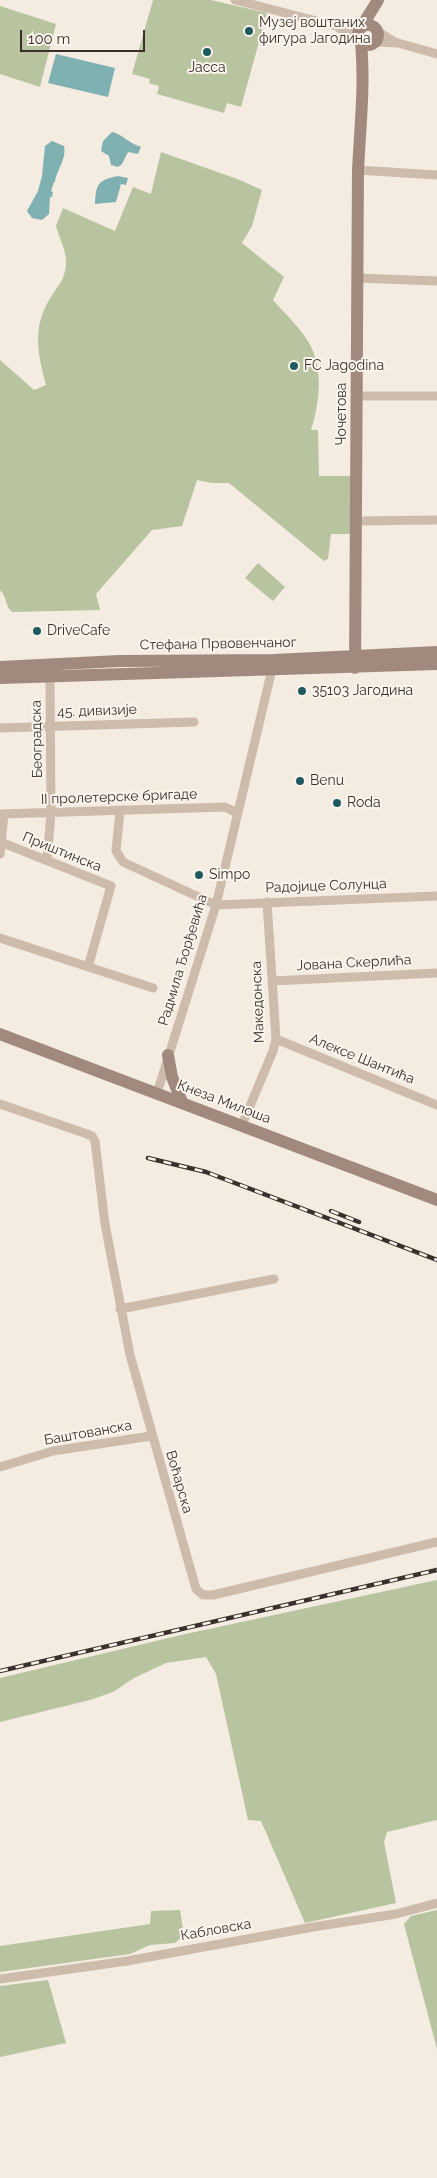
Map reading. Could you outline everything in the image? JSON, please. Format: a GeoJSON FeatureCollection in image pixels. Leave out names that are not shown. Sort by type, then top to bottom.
{"type":"FeatureCollection","features":[{"type":"Feature","properties":{"kind":"street"},"geometry":{"type":"LineString","coordinates":[[235,0],[360,34],[367,46],[376,36]]}},
{"type":"Feature","properties":{"kind":"street","name":"Чочетова"},"geometry":{"type":"LineString","coordinates":[[364,70],[360,34],[377,1]]}},
{"type":"Feature","properties":{"kind":"street","name":"Чочетова"},"geometry":{"type":"LineString","coordinates":[[355,662],[360,96],[364,70],[376,36],[377,1]]}},
{"type":"Feature","properties":{"kind":"street"},"geometry":{"type":"LineString","coordinates":[[360,34],[370,25],[376,36],[437,54]]}},
{"type":"Feature","properties":{"kind":"street"},"geometry":{"type":"LineString","coordinates":[[358,170],[437,175]]}},
{"type":"Feature","properties":{"kind":"street"},"geometry":{"type":"LineString","coordinates":[[358,278],[437,281]]}},
{"type":"Feature","properties":{"kind":"street"},"geometry":{"type":"LineString","coordinates":[[357,396],[437,396]]}},
{"type":"Feature","properties":{"kind":"street"},"geometry":{"type":"LineString","coordinates":[[356,521],[437,520]]}},
{"type":"Feature","properties":{"kind":"street","name":"Стефана Првовенчаног"},"geometry":{"type":"LineString","coordinates":[[355,662],[437,652]]}},
{"type":"Feature","properties":{"kind":"street","name":"Стефана Првовенчаног"},"geometry":{"type":"LineString","coordinates":[[5,672],[120,661],[273,665]]}},
{"type":"Feature","properties":{"kind":"street","name":"Стефана Првовенчаног"},"geometry":{"type":"LineString","coordinates":[[5,672],[50,677],[355,662],[437,664]]}},
{"type":"Feature","properties":{"kind":"street","name":"Радмила Ђорђевића"},"geometry":{"type":"LineString","coordinates":[[156,1092],[216,905],[273,665]]}},
{"type":"Feature","properties":{"kind":"street","name":"Београдска"},"geometry":{"type":"LineString","coordinates":[[47,860],[51,813],[50,677]]}},
{"type":"Feature","properties":{"kind":"street","name":"45. дивизије"},"geometry":{"type":"LineString","coordinates":[[0,728],[194,722]]}},
{"type":"Feature","properties":{"kind":"street","name":"II пролетерске бригаде"},"geometry":{"type":"LineString","coordinates":[[2,814],[225,808],[237,814]]}},
{"type":"Feature","properties":{"kind":"street"},"geometry":{"type":"LineString","coordinates":[[120,811],[116,851],[123,862],[216,905]]}},
{"type":"Feature","properties":{"kind":"street"},"geometry":{"type":"LineString","coordinates":[[0,854],[3,843],[2,814]]}},
{"type":"Feature","properties":{"kind":"street","name":"Приштинска"},"geometry":{"type":"LineString","coordinates":[[3,843],[111,886],[88,967]]}},
{"type":"Feature","properties":{"kind":"street","name":"Радојице Солунца"},"geometry":{"type":"LineString","coordinates":[[216,905],[437,896]]}},
{"type":"Feature","properties":{"kind":"street","name":"Македонска"},"geometry":{"type":"LineString","coordinates":[[242,1125],[273,1051],[276,1039],[267,902]]}},
{"type":"Feature","properties":{"kind":"street"},"geometry":{"type":"LineString","coordinates":[[0,938],[153,988]]}},
{"type":"Feature","properties":{"kind":"street","name":"Јована Скерлића"},"geometry":{"type":"LineString","coordinates":[[272,981],[437,973]]}},
{"type":"Feature","properties":{"kind":"street","name":"Кнеза Милоша"},"geometry":{"type":"LineString","coordinates":[[0,1034],[437,1200]]}},
{"type":"Feature","properties":{"kind":"street","name":"Алексе Шантића"},"geometry":{"type":"LineString","coordinates":[[276,1039],[437,1105]]}},
{"type":"Feature","properties":{"kind":"street"},"geometry":{"type":"LineString","coordinates":[[168,1055],[172,1077],[182,1102]]}},
{"type":"Feature","properties":{"kind":"street","name":"Воћарска"},"geometry":{"type":"LineString","coordinates":[[0,1104],[92,1136],[95,1141],[105,1224],[130,1355],[151,1436],[196,1589],[203,1595],[213,1595],[437,1542]]}},
{"type":"Feature","properties":{"kind":"street"},"geometry":{"type":"LineString","coordinates":[[120,1309],[274,1279]]}},
{"type":"Feature","properties":{"kind":"street","name":"Баштованска"},"geometry":{"type":"LineString","coordinates":[[0,1464],[53,1451],[151,1436]]}},
{"type":"Feature","properties":{"kind":"street","name":"Кабловска"},"geometry":{"type":"LineString","coordinates":[[0,1979],[127,1961],[396,1914],[437,1903]]}},
{"type":"Feature","properties":{"kind":"green space","name":"Јасса"},"geometry":{"type":"Polygon","coordinates":[[[153,0],[211,0],[267,13],[241,107],[227,103],[224,113],[157,94],[159,86],[149,83],[150,79],[132,74],[153,0]]]}},
{"type":"Feature","properties":{"kind":"green space"},"geometry":{"type":"Polygon","coordinates":[[[0,6],[56,24],[40,87],[0,74],[0,6]]]}},
{"type":"Feature","properties":{"kind":"green space"},"geometry":{"type":"Polygon","coordinates":[[[161,152],[240,180],[262,190],[252,226],[242,243],[284,277],[273,300],[300,330],[312,349],[318,368],[319,390],[311,430],[318,430],[319,476],[353,476],[353,534],[331,534],[328,559],[324,561],[229,483],[212,483],[197,480],[182,526],[152,530],[96,594],[100,610],[12,612],[0,590],[0,360],[34,390],[46,385],[39,352],[38,331],[49,300],[64,274],[66,259],[56,226],[63,208],[115,231],[133,187],[151,194],[161,152]]]}},
{"type":"Feature","properties":{"kind":"green space"},"geometry":{"type":"Polygon","coordinates":[[[258,563],[285,587],[273,601],[245,578],[258,563]]]}},
{"type":"Feature","properties":{"kind":"green space"},"geometry":{"type":"Polygon","coordinates":[[[437,1580],[437,1820],[387,1832],[384,1842],[396,1903],[305,1923],[261,1821],[248,1820],[216,1674],[206,1657],[166,1663],[134,1678],[113,1692],[90,1700],[0,1722],[0,1678],[181,1635],[437,1580]]]}},
{"type":"Feature","properties":{"kind":"green space"},"geometry":{"type":"Polygon","coordinates":[[[180,1910],[183,1930],[180,1939],[175,1943],[150,1945],[130,1954],[0,1972],[0,1946],[150,1924],[151,1911],[180,1910]]]}},
{"type":"Feature","properties":{"kind":"green space"},"geometry":{"type":"Polygon","coordinates":[[[437,1910],[437,2049],[404,1924],[411,1916],[437,1910]]]}},
{"type":"Feature","properties":{"kind":"green space"},"geometry":{"type":"Polygon","coordinates":[[[48,1980],[66,2043],[0,2057],[0,1986],[48,1980]]]}},
{"type":"Feature","properties":{"kind":"water"},"geometry":{"type":"Polygon","coordinates":[[[56,54],[115,68],[108,97],[48,83],[56,54]]]}},
{"type":"Feature","properties":{"kind":"water"},"geometry":{"type":"Polygon","coordinates":[[[112,132],[141,147],[138,154],[128,152],[122,164],[118,167],[111,165],[109,156],[101,151],[103,141],[112,132]]]}},
{"type":"Feature","properties":{"kind":"water"},"geometry":{"type":"Polygon","coordinates":[[[52,141],[64,146],[65,151],[51,191],[53,192],[52,197],[50,197],[49,214],[42,220],[32,218],[27,211],[38,191],[42,176],[45,146],[52,141]]]}},
{"type":"Feature","properties":{"kind":"water"},"geometry":{"type":"Polygon","coordinates":[[[118,176],[128,178],[126,185],[121,184],[116,202],[95,204],[99,184],[106,179],[118,176]]]}},
{"type":"Feature","properties":{"kind":"railway"},"geometry":{"type":"LineString","coordinates":[[148,1158],[206,1172],[437,1260]]}},
{"type":"Feature","properties":{"kind":"railway"},"geometry":{"type":"LineString","coordinates":[[331,1211],[359,1222]]}},
{"type":"Feature","properties":{"kind":"railway"},"geometry":{"type":"LineString","coordinates":[[0,1671],[437,1570]]}},
{"type":"Feature","properties":{"kind":"place","name":"Музеј воштаних фигура Јагодина"},"geometry":{"type":"Point","coordinates":[249,31]}},
{"type":"Feature","properties":{"kind":"place","name":"Јасса"},"geometry":{"type":"Point","coordinates":[207,52]}},
{"type":"Feature","properties":{"kind":"place","name":"FC Jagodina"},"geometry":{"type":"Point","coordinates":[294,366]}},
{"type":"Feature","properties":{"kind":"place","name":"DriveCafe"},"geometry":{"type":"Point","coordinates":[37,631]}},
{"type":"Feature","properties":{"kind":"place","name":"35103 Јагодина"},"geometry":{"type":"Point","coordinates":[302,691]}},
{"type":"Feature","properties":{"kind":"place","name":"Benu"},"geometry":{"type":"Point","coordinates":[300,781]}},
{"type":"Feature","properties":{"kind":"place","name":"Roda"},"geometry":{"type":"Point","coordinates":[337,803]}},
{"type":"Feature","properties":{"kind":"place","name":"Simpo"},"geometry":{"type":"Point","coordinates":[199,875]}}]}
